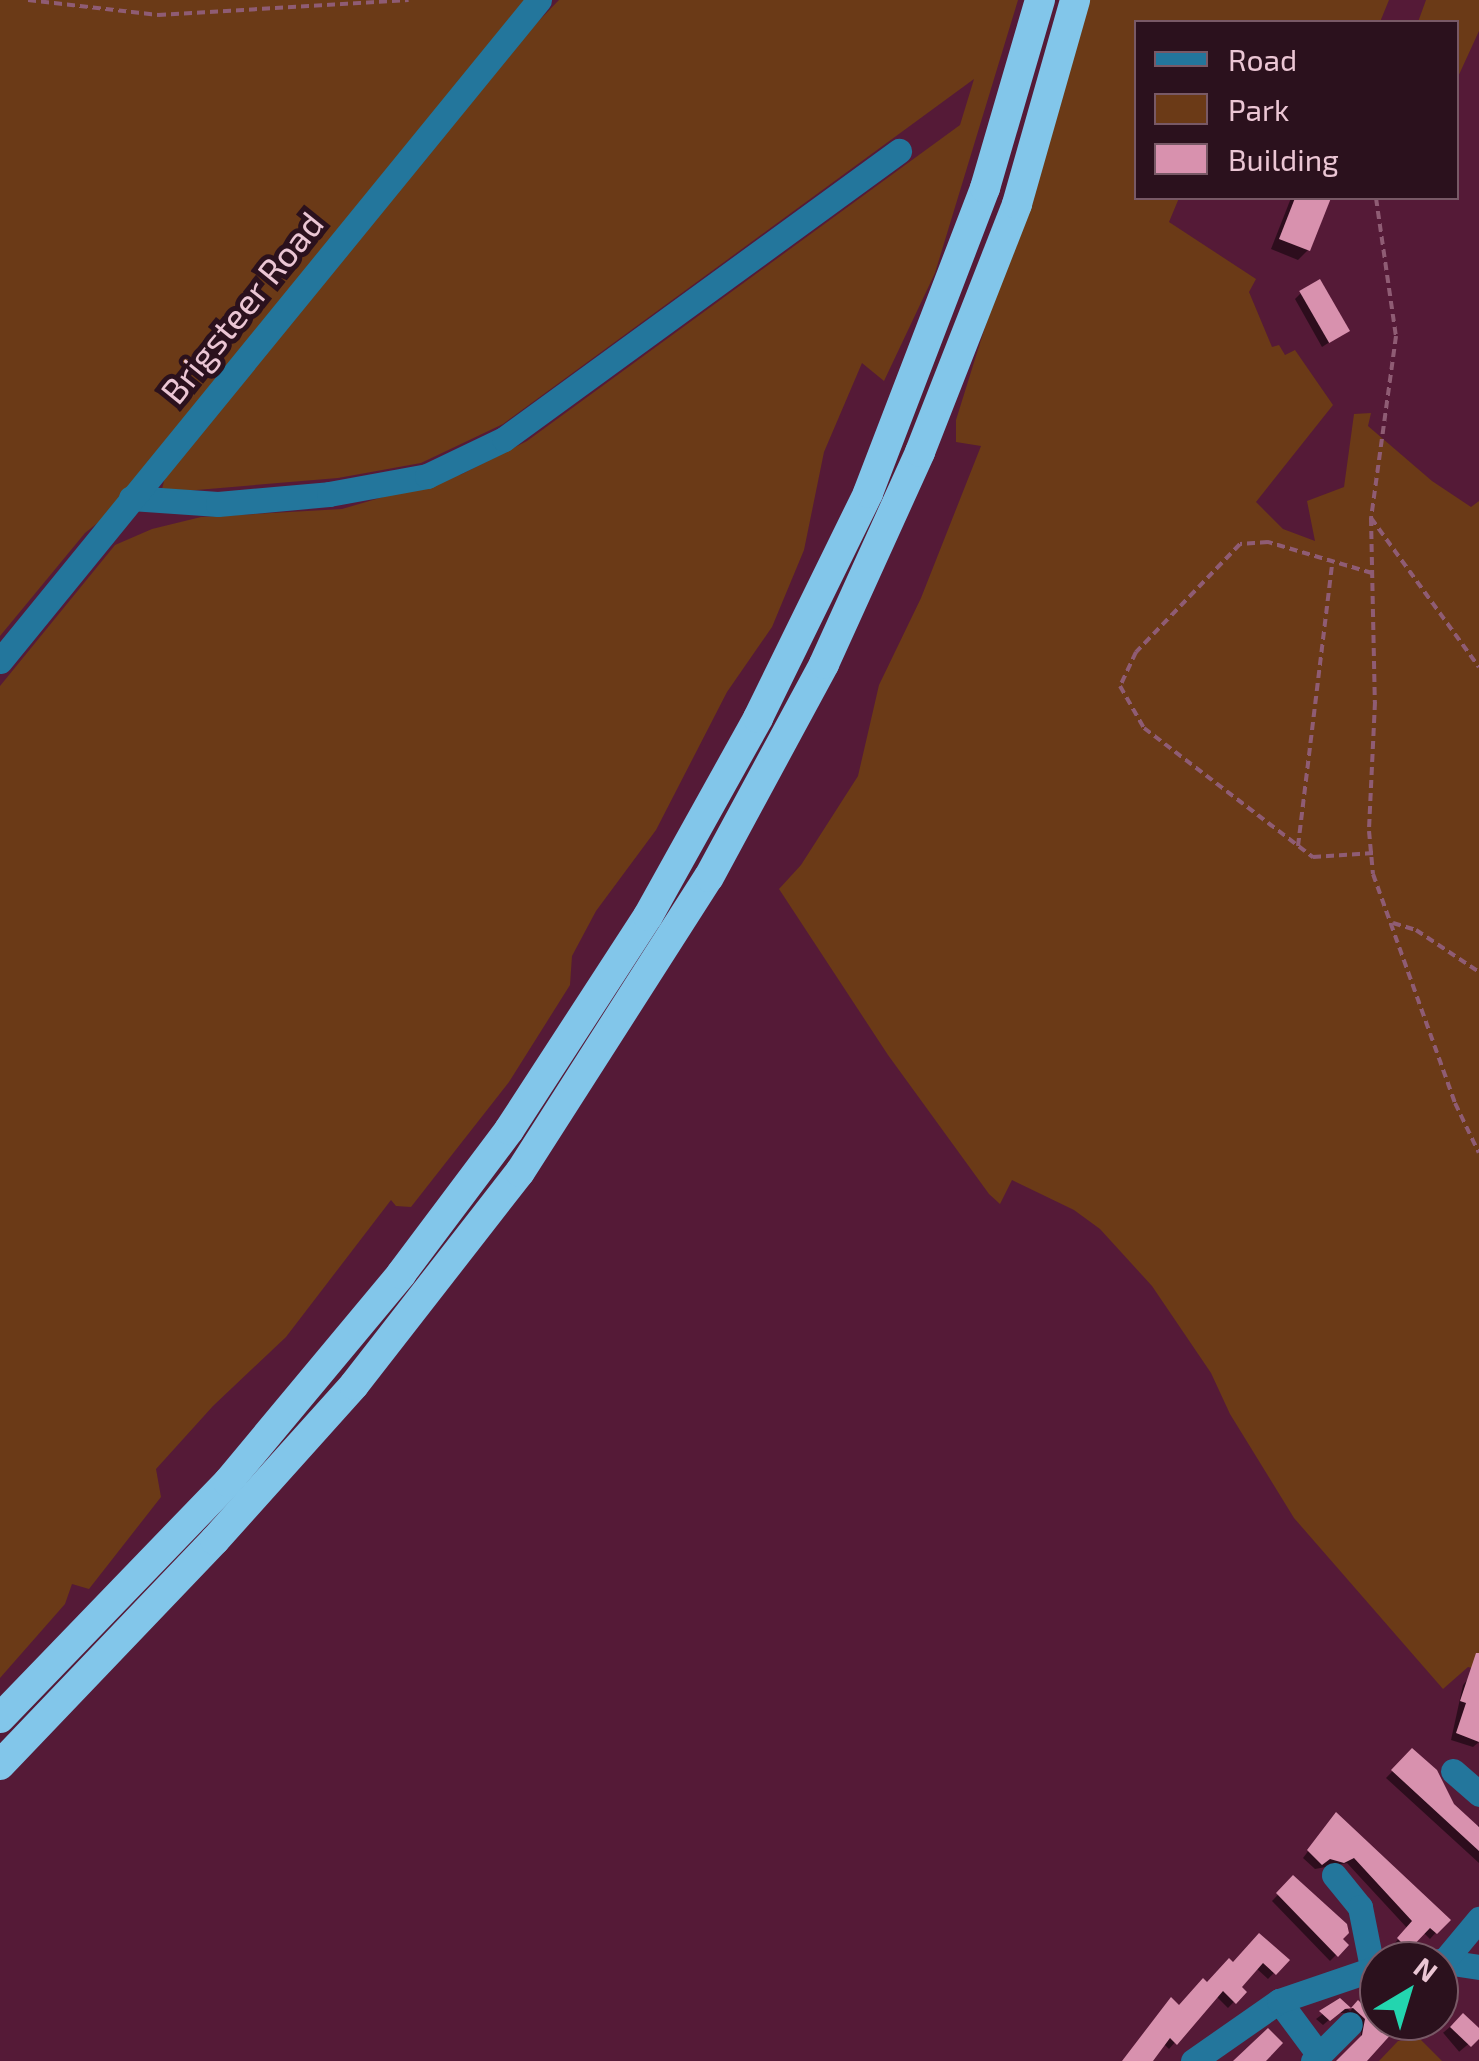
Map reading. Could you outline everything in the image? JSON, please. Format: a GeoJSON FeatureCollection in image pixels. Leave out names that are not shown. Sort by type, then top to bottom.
{"type":"FeatureCollection","features":[{"type":"Feature","properties":{"kind":"highway"},"geometry":{"type":"LineString","coordinates":[[0,1718],[228,1482],[401,1274],[510,1130],[648,916],[758,718],[868,493],[985,188],[1040,0]]}},
{"type":"Feature","properties":{"kind":"highway"},"geometry":{"type":"LineString","coordinates":[[0,1765],[215,1540],[354,1386],[520,1172],[709,877],[824,664],[920,452],[1017,204],[1075,0]]}},
{"type":"Feature","properties":{"kind":"street","name":"Brigsteer Road"},"geometry":{"type":"LineString","coordinates":[[0,660],[540,0]]}},
{"type":"Feature","properties":{"kind":"street"},"geometry":{"type":"LineString","coordinates":[[131,498],[218,504],[328,494],[427,476],[504,439],[899,151]]}},
{"type":"Feature","properties":{"kind":"street"},"geometry":{"type":"LineString","coordinates":[[1453,1770],[1479,1794]]}},
{"type":"Feature","properties":{"kind":"street"},"geometry":{"type":"LineString","coordinates":[[1334,1875],[1360,1907],[1369,1941]]}},
{"type":"Feature","properties":{"kind":"street"},"geometry":{"type":"LineString","coordinates":[[1459,1942],[1479,1919]]}},
{"type":"Feature","properties":{"kind":"street"},"geometry":{"type":"LineString","coordinates":[[1196,2057],[1279,2000],[1359,1973]]}},
{"type":"Feature","properties":{"kind":"street"},"geometry":{"type":"LineString","coordinates":[[1279,2000],[1316,2058],[1350,2024]]}},
{"type":"Feature","properties":{"kind":"path"},"geometry":{"type":"LineString","coordinates":[[28,0],[158,15],[409,0]]}},
{"type":"Feature","properties":{"kind":"path"},"geometry":{"type":"LineString","coordinates":[[1376,200],[1396,336],[1371,518],[1373,874],[1454,1103],[1479,1153]]}},
{"type":"Feature","properties":{"kind":"path"},"geometry":{"type":"LineString","coordinates":[[1371,518],[1479,667]]}},
{"type":"Feature","properties":{"kind":"path"},"geometry":{"type":"LineString","coordinates":[[1372,574],[1268,542],[1240,544],[1136,652],[1120,686],[1144,728],[1313,857],[1374,853]]}},
{"type":"Feature","properties":{"kind":"path"},"geometry":{"type":"LineString","coordinates":[[1298,846],[1332,561]]}},
{"type":"Feature","properties":{"kind":"path"},"geometry":{"type":"LineString","coordinates":[[1392,923],[1416,930],[1479,972]]}},
{"type":"Feature","properties":{"kind":"green space"},"geometry":{"type":"Polygon","coordinates":[[[0,0],[528,0],[110,513],[85,533],[0,636],[0,0]]]}},
{"type":"Feature","properties":{"kind":"green space"},"geometry":{"type":"Polygon","coordinates":[[[559,0],[1018,0],[935,273],[884,381],[862,363],[824,452],[804,550],[772,627],[727,692],[656,830],[596,911],[572,956],[570,985],[509,1082],[411,1207],[396,1206],[391,1200],[286,1337],[213,1406],[156,1469],[161,1497],[89,1589],[72,1584],[65,1604],[0,1678],[0,686],[115,545],[152,529],[201,517],[342,509],[462,474],[527,441],[960,125],[974,79],[503,424],[421,463],[338,478],[161,493],[166,473],[496,65],[559,0]]]}},
{"type":"Feature","properties":{"kind":"green space"},"geometry":{"type":"Polygon","coordinates":[[[1087,0],[1389,0],[1381,20],[1134,20],[1134,200],[1178,200],[1169,222],[1256,279],[1249,292],[1272,347],[1279,345],[1285,355],[1295,350],[1333,405],[1256,502],[1283,529],[1315,541],[1307,501],[1344,487],[1354,414],[1371,413],[1368,426],[1432,481],[1471,507],[1479,501],[1479,1670],[1468,1667],[1443,1689],[1294,1518],[1230,1414],[1211,1373],[1152,1286],[1100,1229],[1074,1210],[1012,1180],[1000,1204],[989,1194],[888,1055],[779,889],[801,865],[858,776],[879,685],[921,598],[981,446],[956,442],[956,420],[1087,0]]]}},
{"type":"Feature","properties":{"kind":"green space"},"geometry":{"type":"Polygon","coordinates":[[[1426,0],[1479,0],[1479,31],[1459,75],[1459,20],[1419,20],[1426,0]]]}},
{"type":"Feature","properties":{"kind":"green space"},"geometry":{"type":"Polygon","coordinates":[[[1398,2041],[1422,2041],[1442,2061],[1379,2061],[1398,2041]]]}},
{"type":"Feature","properties":{"kind":"building"},"geometry":{"type":"Polygon","coordinates":[[[1294,200],[1330,200],[1310,251],[1279,239],[1294,200]]]}},
{"type":"Feature","properties":{"kind":"building"},"geometry":{"type":"Polygon","coordinates":[[[1320,279],[1350,331],[1329,343],[1299,291],[1320,279]]]}},
{"type":"Feature","properties":{"kind":"building"},"geometry":{"type":"Polygon","coordinates":[[[1476,1653],[1479,1742],[1456,1733],[1466,1703],[1460,1701],[1476,1653]]]}},
{"type":"Feature","properties":{"kind":"building"},"geometry":{"type":"Polygon","coordinates":[[[1412,1748],[1437,1770],[1454,1804],[1479,1827],[1479,1851],[1391,1770],[1412,1748]]]}},
{"type":"Feature","properties":{"kind":"building"},"geometry":{"type":"Polygon","coordinates":[[[1336,1812],[1451,1920],[1437,1934],[1430,1928],[1418,1941],[1400,1941],[1397,1938],[1412,1921],[1354,1858],[1344,1863],[1330,1859],[1322,1865],[1307,1850],[1336,1812]]]}},
{"type":"Feature","properties":{"kind":"building"},"geometry":{"type":"Polygon","coordinates":[[[1293,1875],[1347,1924],[1349,1933],[1343,1939],[1349,1945],[1338,1957],[1276,1893],[1293,1875]]]}},
{"type":"Feature","properties":{"kind":"building"},"geometry":{"type":"Polygon","coordinates":[[[1259,1933],[1290,1960],[1276,1975],[1263,1963],[1242,1987],[1247,1992],[1236,2004],[1223,1991],[1177,2045],[1170,2038],[1153,2061],[1122,2061],[1171,1997],[1179,2005],[1203,1978],[1207,1982],[1229,1958],[1233,1962],[1259,1933]]]}},
{"type":"Feature","properties":{"kind":"building"},"geometry":{"type":"Polygon","coordinates":[[[1340,1998],[1351,2008],[1358,2000],[1359,2014],[1353,2008],[1345,2009],[1330,2021],[1319,2011],[1340,1998]]]}},
{"type":"Feature","properties":{"kind":"building"},"geometry":{"type":"Polygon","coordinates":[[[1463,2013],[1479,2028],[1479,2039],[1471,2047],[1459,2036],[1459,2017],[1463,2013]]]}},
{"type":"Feature","properties":{"kind":"building"},"geometry":{"type":"Polygon","coordinates":[[[1268,2028],[1283,2043],[1266,2061],[1233,2061],[1268,2028]]]}},
{"type":"Feature","properties":{"kind":"building"},"geometry":{"type":"Polygon","coordinates":[[[1359,2038],[1385,2041],[1367,2061],[1336,2061],[1359,2038]]]}}]}
